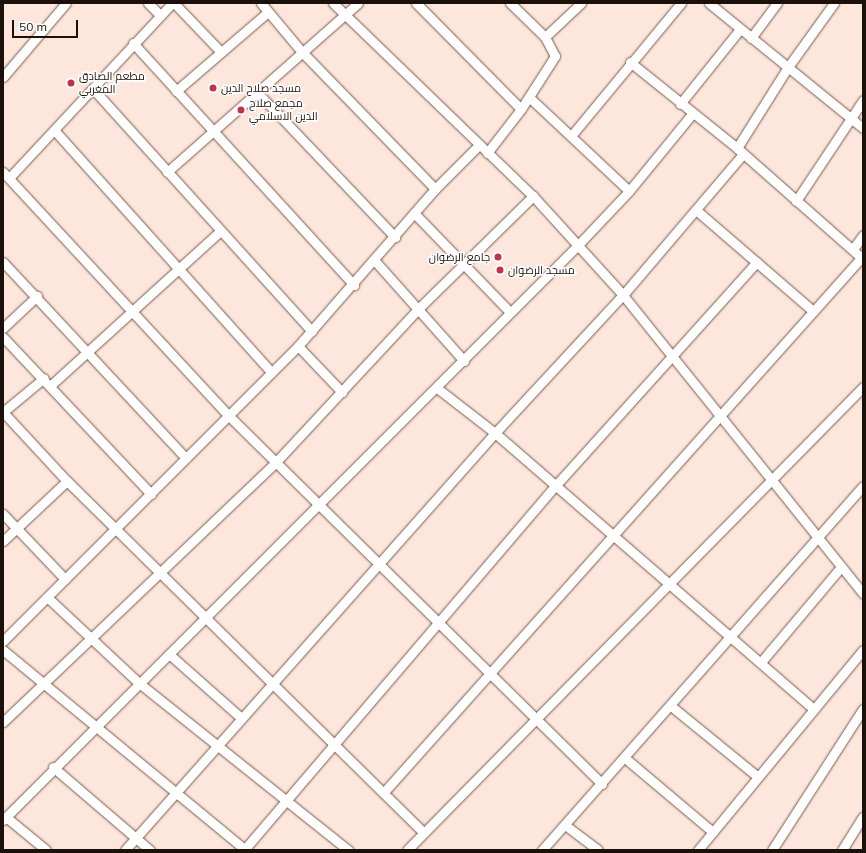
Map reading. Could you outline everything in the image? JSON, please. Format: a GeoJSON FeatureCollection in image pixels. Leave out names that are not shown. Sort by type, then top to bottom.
{"type":"FeatureCollection","features":[{"type":"Feature","properties":{"kind":"street"},"geometry":{"type":"LineString","coordinates":[[3,77],[66,3]]}},
{"type":"Feature","properties":{"kind":"street"},"geometry":{"type":"LineString","coordinates":[[148,3],[160,15]]}},
{"type":"Feature","properties":{"kind":"street"},"geometry":{"type":"LineString","coordinates":[[221,52],[173,3],[133,43],[94,90],[55,131],[6,175],[229,416],[319,507],[379,564],[602,784]]}},
{"type":"Feature","properties":{"kind":"street"},"geometry":{"type":"LineString","coordinates":[[260,3],[302,52],[435,189]]}},
{"type":"Feature","properties":{"kind":"street"},"geometry":{"type":"LineString","coordinates":[[333,3],[532,196],[578,245],[623,296],[674,358],[863,594]]}},
{"type":"Feature","properties":{"kind":"street"},"geometry":{"type":"LineString","coordinates":[[167,172],[212,129],[358,3]]}},
{"type":"Feature","properties":{"kind":"street"},"geometry":{"type":"LineString","coordinates":[[416,3],[521,109]]}},
{"type":"Feature","properties":{"kind":"street"},"geometry":{"type":"LineString","coordinates":[[487,153],[521,109],[555,56],[545,37],[510,3]]}},
{"type":"Feature","properties":{"kind":"street"},"geometry":{"type":"LineString","coordinates":[[545,37],[581,3]]}},
{"type":"Feature","properties":{"kind":"street"},"geometry":{"type":"LineString","coordinates":[[571,136],[630,62],[681,3]]}},
{"type":"Feature","properties":{"kind":"street"},"geometry":{"type":"LineString","coordinates":[[709,3],[863,128]]}},
{"type":"Feature","properties":{"kind":"street"},"geometry":{"type":"LineString","coordinates":[[752,38],[777,3]]}},
{"type":"Feature","properties":{"kind":"street"},"geometry":{"type":"LineString","coordinates":[[125,850],[495,433],[623,296],[696,210],[740,151],[788,67],[834,3]]}},
{"type":"Feature","properties":{"kind":"street"},"geometry":{"type":"LineString","coordinates":[[176,91],[268,12]]}},
{"type":"Feature","properties":{"kind":"street"},"geometry":{"type":"LineString","coordinates":[[680,104],[740,29]]}},
{"type":"Feature","properties":{"kind":"street"},"geometry":{"type":"LineString","coordinates":[[133,43],[354,285]]}},
{"type":"Feature","properties":{"kind":"street"},"geometry":{"type":"LineString","coordinates":[[384,792],[862,258],[740,151],[692,114],[630,62]]}},
{"type":"Feature","properties":{"kind":"street"},"geometry":{"type":"LineString","coordinates":[[94,90],[312,331]]}},
{"type":"Feature","properties":{"kind":"street"},"geometry":{"type":"LineString","coordinates":[[256,91],[395,236]]}},
{"type":"Feature","properties":{"kind":"street"},"geometry":{"type":"LineString","coordinates":[[529,97],[630,191]]}},
{"type":"Feature","properties":{"kind":"street"},"geometry":{"type":"LineString","coordinates":[[796,201],[863,100]]}},
{"type":"Feature","properties":{"kind":"street"},"geometry":{"type":"LineString","coordinates":[[46,850],[5,818],[53,767],[319,507],[464,361],[510,312],[578,245],[630,191],[692,114]]}},
{"type":"Feature","properties":{"kind":"street"},"geometry":{"type":"LineString","coordinates":[[55,131],[177,269],[272,372]]}},
{"type":"Feature","properties":{"kind":"street"},"geometry":{"type":"LineString","coordinates":[[3,641],[298,346],[375,261],[435,189],[479,145]]}},
{"type":"Feature","properties":{"kind":"street"},"geometry":{"type":"LineString","coordinates":[[3,722],[40,683],[163,573],[275,463],[417,310],[532,196]]}},
{"type":"Feature","properties":{"kind":"street"},"geometry":{"type":"LineString","coordinates":[[696,210],[813,311]]}},
{"type":"Feature","properties":{"kind":"street"},"geometry":{"type":"LineString","coordinates":[[414,213],[510,312]]}},
{"type":"Feature","properties":{"kind":"street"},"geometry":{"type":"LineString","coordinates":[[51,385],[220,231]]}},
{"type":"Feature","properties":{"kind":"street"},"geometry":{"type":"LineString","coordinates":[[853,249],[863,235]]}},
{"type":"Feature","properties":{"kind":"street"},"geometry":{"type":"LineString","coordinates":[[375,261],[417,310],[464,361]]}},
{"type":"Feature","properties":{"kind":"street"},"geometry":{"type":"LineString","coordinates":[[3,262],[37,296],[186,458]]}},
{"type":"Feature","properties":{"kind":"street"},"geometry":{"type":"LineString","coordinates":[[3,650],[93,728],[174,795],[245,850],[336,743],[440,625],[556,486],[674,358],[757,262]]}},
{"type":"Feature","properties":{"kind":"street"},"geometry":{"type":"LineString","coordinates":[[3,328],[37,296]]}},
{"type":"Feature","properties":{"kind":"street"},"geometry":{"type":"LineString","coordinates":[[3,337],[51,385],[151,494]]}},
{"type":"Feature","properties":{"kind":"street"},"geometry":{"type":"LineString","coordinates":[[298,346],[342,392]]}},
{"type":"Feature","properties":{"kind":"street"},"geometry":{"type":"LineString","coordinates":[[44,378],[3,412],[67,481],[208,616],[423,832]]}},
{"type":"Feature","properties":{"kind":"street"},"geometry":{"type":"LineString","coordinates":[[407,850],[423,832],[538,720],[863,387]]}},
{"type":"Feature","properties":{"kind":"street"},"geometry":{"type":"LineString","coordinates":[[437,388],[495,433],[669,586],[731,639],[761,662],[814,709]]}},
{"type":"Feature","properties":{"kind":"street"},"geometry":{"type":"LineString","coordinates":[[3,541],[67,481]]}},
{"type":"Feature","properties":{"kind":"street"},"geometry":{"type":"LineString","coordinates":[[542,850],[731,639],[863,486]]}},
{"type":"Feature","properties":{"kind":"street"},"geometry":{"type":"LineString","coordinates":[[3,514],[65,579]]}},
{"type":"Feature","properties":{"kind":"street"},"geometry":{"type":"LineString","coordinates":[[761,662],[841,567]]}},
{"type":"Feature","properties":{"kind":"street"},"geometry":{"type":"LineString","coordinates":[[47,597],[139,683],[217,746],[289,800],[348,850]]}},
{"type":"Feature","properties":{"kind":"street"},"geometry":{"type":"LineString","coordinates":[[698,850],[863,650]]}},
{"type":"Feature","properties":{"kind":"street"},"geometry":{"type":"LineString","coordinates":[[169,654],[241,718]]}},
{"type":"Feature","properties":{"kind":"street"},"geometry":{"type":"LineString","coordinates":[[671,706],[758,777]]}},
{"type":"Feature","properties":{"kind":"street"},"geometry":{"type":"LineString","coordinates":[[772,850],[863,709]]}},
{"type":"Feature","properties":{"kind":"street"},"geometry":{"type":"LineString","coordinates":[[625,758],[713,832]]}},
{"type":"Feature","properties":{"kind":"street"},"geometry":{"type":"LineString","coordinates":[[53,767],[150,850]]}},
{"type":"Feature","properties":{"kind":"street"},"geometry":{"type":"LineString","coordinates":[[842,850],[863,817]]}},
{"type":"Feature","properties":{"kind":"street"},"geometry":{"type":"LineString","coordinates":[[565,825],[598,850]]}},
{"type":"Feature","properties":{"kind":"place","name":"مطعم الصادق المغربي"},"geometry":{"type":"Point","coordinates":[71,83]}},
{"type":"Feature","properties":{"kind":"place","name":"مسجد صلاح الدين"},"geometry":{"type":"Point","coordinates":[213,88]}},
{"type":"Feature","properties":{"kind":"place","name":"مجمع صلاح الدين الاسلامي"},"geometry":{"type":"Point","coordinates":[241,110]}},
{"type":"Feature","properties":{"kind":"place","name":"جامع الرضوان"},"geometry":{"type":"Point","coordinates":[498,257]}},
{"type":"Feature","properties":{"kind":"place","name":"مسجد الرضوان"},"geometry":{"type":"Point","coordinates":[500,270]}}]}
